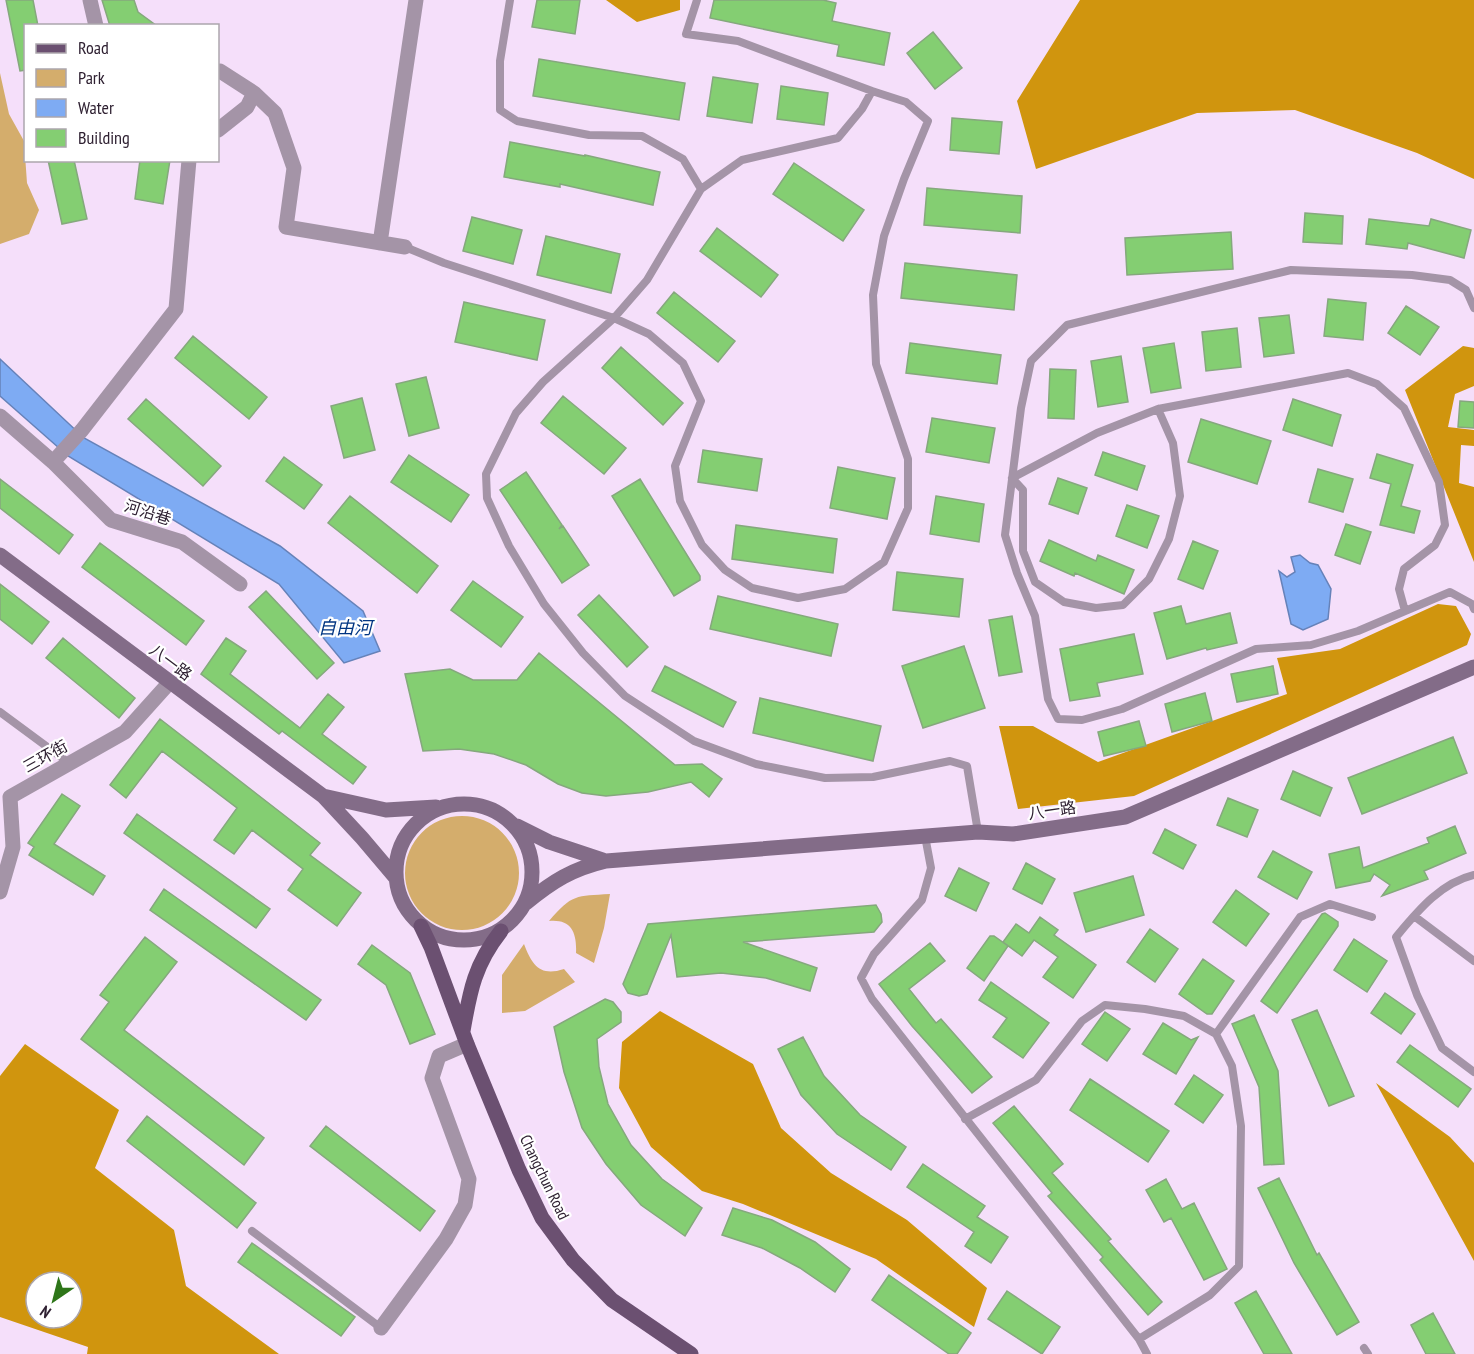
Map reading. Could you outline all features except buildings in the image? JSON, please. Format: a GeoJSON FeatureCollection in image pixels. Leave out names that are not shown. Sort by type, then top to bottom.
{"type":"FeatureCollection","features":[{"type":"Feature","properties":{"kind":"main road","name":"八一路"},"geometry":{"type":"LineString","coordinates":[[0,555],[322,796]]}},
{"type":"Feature","properties":{"kind":"main road","name":"八一路"},"geometry":{"type":"LineString","coordinates":[[606,861],[978,832],[1013,834],[1125,817],[1474,667]]}},
{"type":"Feature","properties":{"kind":"main road"},"geometry":{"type":"LineString","coordinates":[[322,796],[386,810],[468,803],[496,811],[515,826],[549,842],[606,861]]}},
{"type":"Feature","properties":{"kind":"main road"},"geometry":{"type":"LineString","coordinates":[[322,796],[362,837],[395,877]]}},
{"type":"Feature","properties":{"kind":"main road"},"geometry":{"type":"LineString","coordinates":[[444,806],[426,814],[406,835],[397,856],[395,877],[398,891],[409,913],[421,926],[448,939],[479,940],[501,931]]}},
{"type":"Feature","properties":{"kind":"main road"},"geometry":{"type":"LineString","coordinates":[[465,1038],[474,976],[487,949],[501,931],[517,917],[526,903],[532,884],[533,865],[527,844],[515,826]]}},
{"type":"Feature","properties":{"kind":"main road"},"geometry":{"type":"LineString","coordinates":[[526,903],[560,877],[582,867],[606,861]]}},
{"type":"Feature","properties":{"kind":"main road","name":"Changchun Road"},"geometry":{"type":"LineString","coordinates":[[421,926],[519,1170],[542,1218],[573,1260],[612,1300],[691,1354]]}},
{"type":"Feature","properties":{"kind":"street"},"geometry":{"type":"LineString","coordinates":[[90,0],[96,24]]}},
{"type":"Feature","properties":{"kind":"street"},"geometry":{"type":"LineString","coordinates":[[380,243],[416,0]]}},
{"type":"Feature","properties":{"kind":"street"},"geometry":{"type":"LineString","coordinates":[[219,72],[254,93],[275,113],[294,168],[286,227],[405,247]]}},
{"type":"Feature","properties":{"kind":"street"},"geometry":{"type":"LineString","coordinates":[[219,129],[247,107],[254,93]]}},
{"type":"Feature","properties":{"kind":"street"},"geometry":{"type":"LineString","coordinates":[[57,458],[82,430],[176,309],[189,162]]}},
{"type":"Feature","properties":{"kind":"street","name":"河沿巷"},"geometry":{"type":"LineString","coordinates":[[0,416],[57,458],[111,520],[182,542],[240,584]]}},
{"type":"Feature","properties":{"kind":"street","name":"三环街"},"geometry":{"type":"LineString","coordinates":[[0,892],[12,847],[5,795],[125,732],[169,683]]}},
{"type":"Feature","properties":{"kind":"street"},"geometry":{"type":"LineString","coordinates":[[381,1328],[446,1239],[465,1205],[469,1179],[432,1078],[439,1056],[465,1038]]}},
{"type":"Feature","properties":{"kind":"lane"},"geometry":{"type":"LineString","coordinates":[[510,0],[500,61],[500,110],[517,121],[590,135],[642,136],[683,159],[701,189]]}},
{"type":"Feature","properties":{"kind":"lane"},"geometry":{"type":"LineString","coordinates":[[405,247],[444,263],[614,318],[649,334],[683,363],[701,400],[675,466],[680,501],[702,545],[725,570],[752,588],[798,598],[845,589],[884,562],[909,508],[908,459],[876,364],[873,295],[884,236],[904,178],[928,121],[906,102],[738,41],[686,34],[697,0]]}},
{"type":"Feature","properties":{"kind":"lane"},"geometry":{"type":"LineString","coordinates":[[872,91],[838,138],[742,160],[701,189],[647,280],[614,318],[543,382],[516,413],[486,474],[487,498],[509,546],[544,604],[583,653],[625,696],[694,741],[756,764],[825,778],[873,777],[950,761],[967,766],[978,832]]}},
{"type":"Feature","properties":{"kind":"lane"},"geometry":{"type":"LineString","coordinates":[[1474,308],[1466,290],[1450,280],[1412,275],[1291,270],[1067,325],[1031,361],[1021,408],[1005,535],[1017,573],[1035,616],[1048,699],[1058,719],[1082,720],[1122,708],[1256,649],[1311,645],[1358,631],[1450,592],[1472,604],[1474,609]]}},
{"type":"Feature","properties":{"kind":"lane"},"geometry":{"type":"LineString","coordinates":[[1012,478],[1097,433],[1158,410],[1348,373],[1377,384],[1404,408],[1439,482],[1445,525],[1435,545],[1404,569],[1399,589],[1405,611]]}},
{"type":"Feature","properties":{"kind":"lane"},"geometry":{"type":"LineString","coordinates":[[1012,478],[1023,490],[1023,551],[1035,582],[1064,602],[1096,608],[1123,604],[1149,579],[1169,539],[1180,496],[1173,443],[1158,410]]}},
{"type":"Feature","properties":{"kind":"lane"},"geometry":{"type":"LineString","coordinates":[[0,712],[69,763]]}},
{"type":"Feature","properties":{"kind":"lane"},"geometry":{"type":"LineString","coordinates":[[925,836],[931,868],[922,900],[874,954],[861,978],[872,999],[1139,1339],[1147,1354]]}},
{"type":"Feature","properties":{"kind":"lane"},"geometry":{"type":"LineString","coordinates":[[1474,875],[1466,877],[1426,901],[1396,937],[1418,995],[1442,1048],[1474,1072]]}},
{"type":"Feature","properties":{"kind":"lane"},"geometry":{"type":"LineString","coordinates":[[1216,1034],[1300,917],[1330,904],[1372,917]]}},
{"type":"Feature","properties":{"kind":"lane"},"geometry":{"type":"LineString","coordinates":[[1414,916],[1474,961]]}},
{"type":"Feature","properties":{"kind":"lane"},"geometry":{"type":"LineString","coordinates":[[965,1119],[1036,1080],[1082,1021],[1105,1005],[1184,1016],[1216,1034],[1232,1066],[1240,1126],[1239,1266],[1210,1295],[1139,1339]]}},
{"type":"Feature","properties":{"kind":"lane"},"geometry":{"type":"LineString","coordinates":[[252,1231],[381,1328]]}},
{"type":"Feature","properties":{"kind":"green space"},"geometry":{"type":"Polygon","coordinates":[[[0,73],[9,114],[24,141],[27,183],[39,210],[29,234],[0,244],[0,73]]]}},
{"type":"Feature","properties":{"kind":"green space"},"geometry":{"type":"Polygon","coordinates":[[[462,816],[484,820],[494,825],[510,841],[515,851],[519,873],[515,895],[510,905],[494,921],[484,926],[462,930],[440,926],[430,921],[414,905],[409,895],[405,873],[409,851],[414,841],[430,825],[440,820],[462,816]]]}},
{"type":"Feature","properties":{"kind":"green space"},"geometry":{"type":"Polygon","coordinates":[[[610,894],[604,928],[594,963],[576,953],[574,933],[571,928],[563,922],[549,921],[563,906],[575,898],[610,894]]]}},
{"type":"Feature","properties":{"kind":"green space"},"geometry":{"type":"Polygon","coordinates":[[[524,944],[530,958],[538,967],[549,971],[564,969],[575,982],[525,1011],[502,1013],[502,975],[524,944]]]}},
{"type":"Feature","properties":{"kind":"shaded area"},"geometry":{"type":"Polygon","coordinates":[[[606,0],[680,0],[680,10],[637,22],[606,0]]]}},
{"type":"Feature","properties":{"kind":"shaded area"},"geometry":{"type":"Polygon","coordinates":[[[1080,0],[1474,0],[1474,179],[1417,153],[1295,110],[1197,113],[1036,169],[1017,101],[1080,0]]]}},
{"type":"Feature","properties":{"kind":"shaded area"},"geometry":{"type":"Polygon","coordinates":[[[1463,346],[1474,348],[1474,386],[1455,394],[1448,427],[1474,430],[1474,446],[1461,445],[1459,483],[1474,487],[1474,562],[1405,390],[1463,346]]]}},
{"type":"Feature","properties":{"kind":"shaded area"},"geometry":{"type":"Polygon","coordinates":[[[1438,604],[1456,606],[1471,634],[1467,645],[1134,796],[1018,809],[999,726],[1033,726],[1098,762],[1287,694],[1277,658],[1340,649],[1438,604]]]}},
{"type":"Feature","properties":{"kind":"shaded area"},"geometry":{"type":"Polygon","coordinates":[[[660,1011],[753,1064],[781,1128],[831,1173],[907,1220],[987,1288],[974,1327],[876,1259],[743,1204],[702,1191],[651,1147],[619,1088],[622,1042],[660,1011]]]}},
{"type":"Feature","properties":{"kind":"shaded area"},"geometry":{"type":"Polygon","coordinates":[[[25,1044],[119,1110],[95,1168],[174,1230],[186,1286],[279,1354],[87,1354],[88,1347],[38,1330],[84,1330],[84,1270],[24,1270],[24,1325],[0,1317],[0,1076],[25,1044]]]}},
{"type":"Feature","properties":{"kind":"shaded area"},"geometry":{"type":"Polygon","coordinates":[[[1376,1083],[1450,1137],[1474,1163],[1474,1261],[1376,1083]]]}},
{"type":"Feature","properties":{"kind":"water","name":"自由河"},"geometry":{"type":"Polygon","coordinates":[[[0,359],[84,438],[280,546],[363,611],[380,651],[344,663],[279,584],[68,456],[0,396],[0,359]]]}},
{"type":"Feature","properties":{"kind":"water"},"geometry":{"type":"Polygon","coordinates":[[[1300,555],[1310,563],[1318,565],[1331,589],[1328,619],[1303,630],[1291,624],[1279,571],[1287,577],[1295,572],[1291,557],[1300,555]]]}}]}
